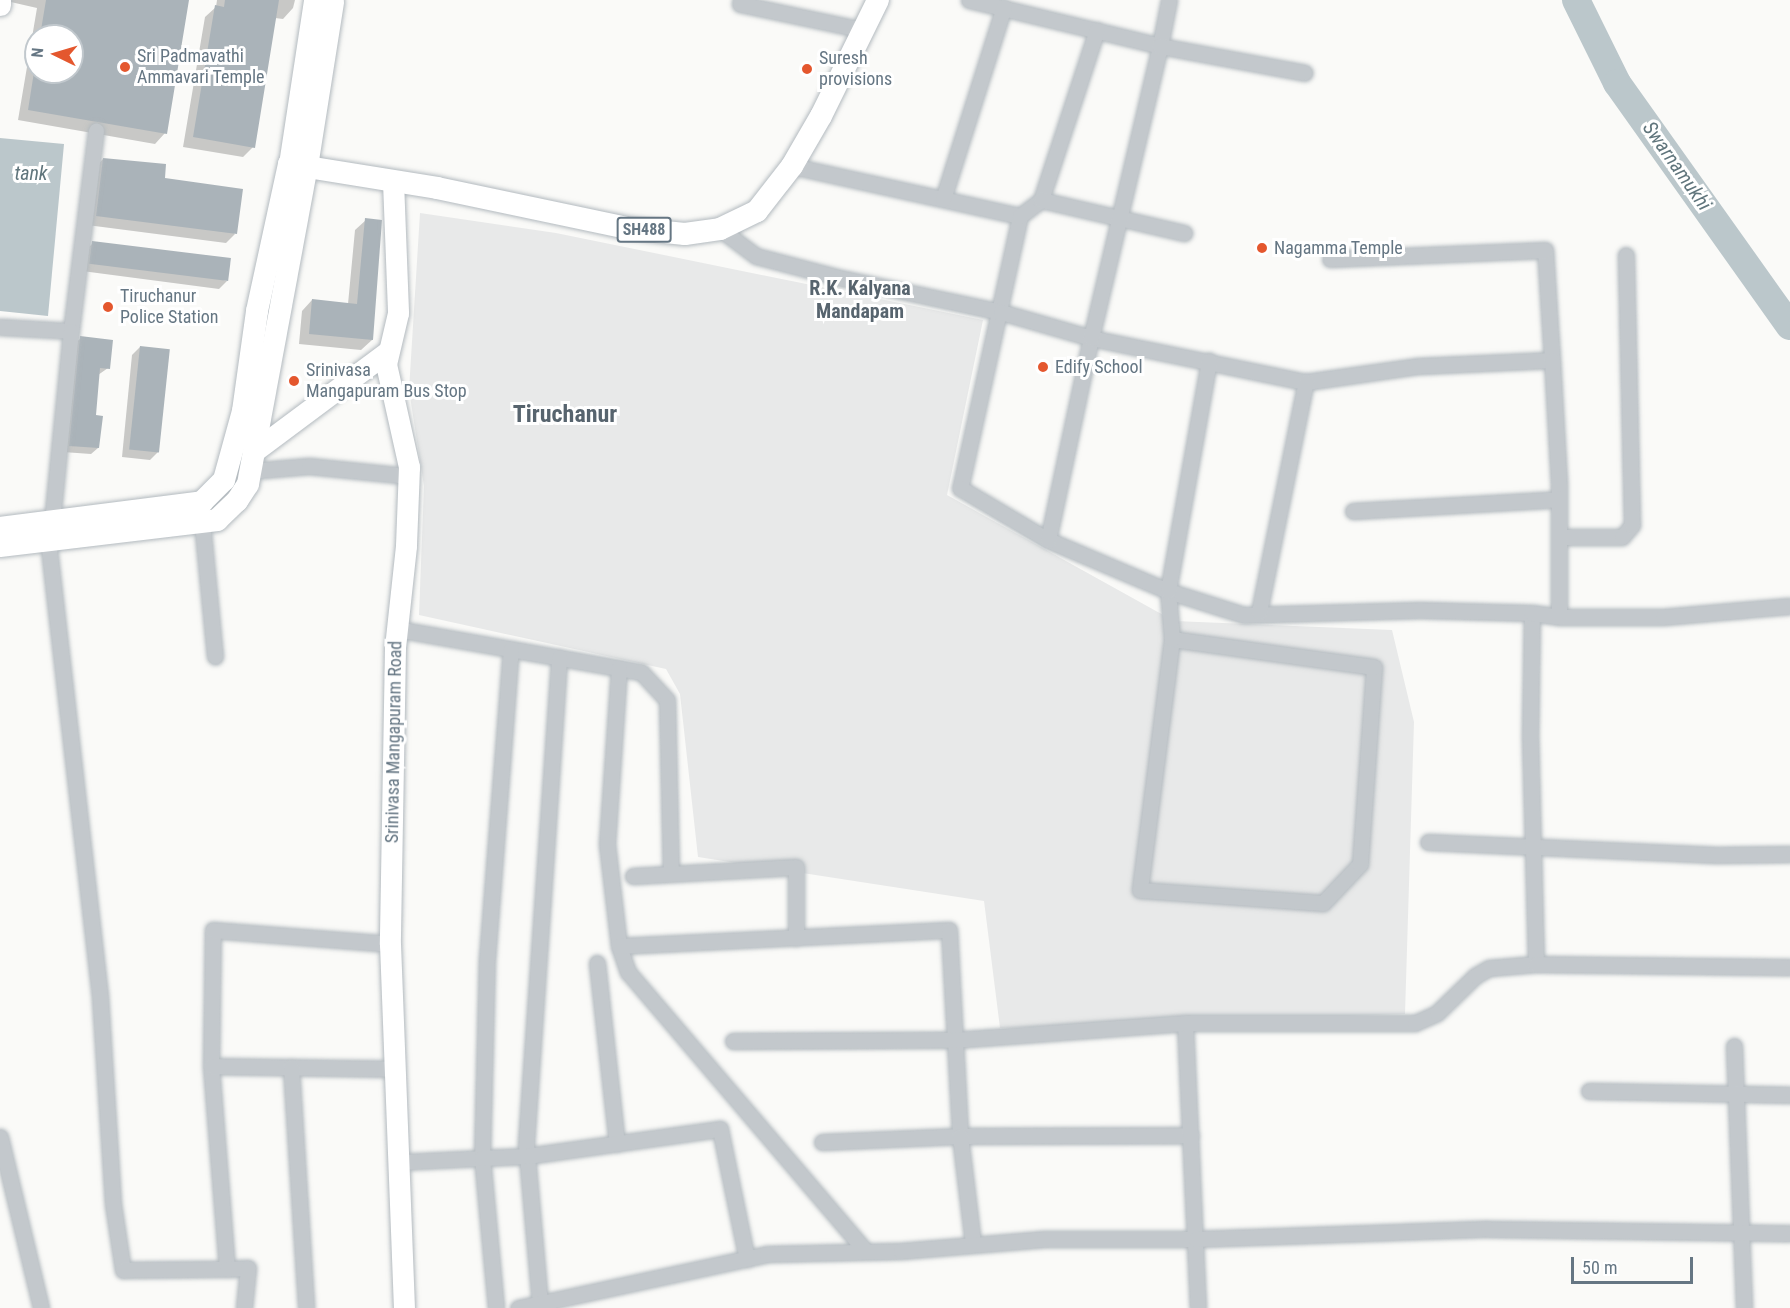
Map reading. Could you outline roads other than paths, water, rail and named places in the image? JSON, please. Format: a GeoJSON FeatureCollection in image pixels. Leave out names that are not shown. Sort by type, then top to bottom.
{"type":"FeatureCollection","features":[{"type":"Feature","properties":{"kind":"main road","name":"SH488"},"geometry":{"type":"LineString","coordinates":[[298,165],[393,181],[626,228],[685,234],[720,229],[757,211],[792,166],[821,116],[878,0]]}},
{"type":"Feature","properties":{"kind":"main road"},"geometry":{"type":"LineString","coordinates":[[0,528],[50,530],[202,522],[217,520],[237,501],[248,484],[252,462],[298,165]]}},
{"type":"Feature","properties":{"kind":"main road"},"geometry":{"type":"LineString","coordinates":[[0,546],[50,530],[202,502],[224,480],[243,411],[257,311],[298,165]]}},
{"type":"Feature","properties":{"kind":"street"},"geometry":{"type":"LineString","coordinates":[[0,0],[0,5]]}},
{"type":"Feature","properties":{"kind":"street"},"geometry":{"type":"LineString","coordinates":[[741,0],[740,4],[862,30]]}},
{"type":"Feature","properties":{"kind":"street"},"geometry":{"type":"LineString","coordinates":[[969,0],[1161,46],[1305,73]]}},
{"type":"Feature","properties":{"kind":"street"},"geometry":{"type":"LineString","coordinates":[[1048,540],[1091,338],[1161,46],[1169,0]]}},
{"type":"Feature","properties":{"kind":"street"},"geometry":{"type":"LineString","coordinates":[[298,165],[324,1]]}},
{"type":"Feature","properties":{"kind":"street"},"geometry":{"type":"LineString","coordinates":[[943,199],[1004,7]]}},
{"type":"Feature","properties":{"kind":"street"},"geometry":{"type":"LineString","coordinates":[[1097,30],[1041,200],[1020,216],[1001,312],[960,488],[1048,540],[1168,591],[1244,615],[1258,612],[1420,610],[1532,613],[1559,616],[1663,617],[1790,606]]}},
{"type":"Feature","properties":{"kind":"street"},"geometry":{"type":"LineString","coordinates":[[96,130],[71,331],[50,530],[100,997],[113,1204],[123,1270],[248,1268],[244,1308]]}},
{"type":"Feature","properties":{"kind":"street"},"geometry":{"type":"LineString","coordinates":[[792,166],[1020,216]]}},
{"type":"Feature","properties":{"kind":"street","name":"Srinivasa Mangapuram Road"},"geometry":{"type":"LineString","coordinates":[[393,181],[398,313],[395,338],[387,352],[408,476],[406,546],[397,629],[390,944],[397,1069],[404,1308]]}},
{"type":"Feature","properties":{"kind":"street"},"geometry":{"type":"LineString","coordinates":[[1041,200],[1184,233]]}},
{"type":"Feature","properties":{"kind":"street"},"geometry":{"type":"LineString","coordinates":[[720,229],[756,256],[1001,312],[1091,338],[1306,382],[1419,366],[1552,360]]}},
{"type":"Feature","properties":{"kind":"street"},"geometry":{"type":"LineString","coordinates":[[1330,259],[1545,250],[1559,499],[1559,616]]}},
{"type":"Feature","properties":{"kind":"street"},"geometry":{"type":"LineString","coordinates":[[1559,537],[1623,537],[1632,525],[1626,255]]}},
{"type":"Feature","properties":{"kind":"street"},"geometry":{"type":"LineString","coordinates":[[0,327],[71,331]]}},
{"type":"Feature","properties":{"kind":"street"},"geometry":{"type":"LineString","coordinates":[[252,462],[387,352]]}},
{"type":"Feature","properties":{"kind":"street"},"geometry":{"type":"LineString","coordinates":[[1172,639],[1374,667],[1360,864],[1323,903],[1140,890],[1172,639],[1168,591],[1209,361]]}},
{"type":"Feature","properties":{"kind":"street"},"geometry":{"type":"LineString","coordinates":[[1258,612],[1306,382]]}},
{"type":"Feature","properties":{"kind":"street"},"geometry":{"type":"LineString","coordinates":[[252,462],[408,476]]}},
{"type":"Feature","properties":{"kind":"street"},"geometry":{"type":"LineString","coordinates":[[1353,511],[1559,499]]}},
{"type":"Feature","properties":{"kind":"street"},"geometry":{"type":"LineString","coordinates":[[202,522],[215,656]]}},
{"type":"Feature","properties":{"kind":"street"},"geometry":{"type":"LineString","coordinates":[[1532,613],[1536,964]]}},
{"type":"Feature","properties":{"kind":"street"},"geometry":{"type":"LineString","coordinates":[[397,629],[641,672],[667,700],[671,874]]}},
{"type":"Feature","properties":{"kind":"street"},"geometry":{"type":"LineString","coordinates":[[496,1308],[482,1158],[487,958],[511,649]]}},
{"type":"Feature","properties":{"kind":"street"},"geometry":{"type":"LineString","coordinates":[[540,1304],[527,1156],[559,657]]}},
{"type":"Feature","properties":{"kind":"street"},"geometry":{"type":"LineString","coordinates":[[619,668],[607,844],[619,946],[628,972],[864,1250]]}},
{"type":"Feature","properties":{"kind":"street"},"geometry":{"type":"LineString","coordinates":[[1428,842],[1533,848],[1790,854]]}},
{"type":"Feature","properties":{"kind":"street"},"geometry":{"type":"LineString","coordinates":[[633,876],[796,867],[796,938]]}},
{"type":"Feature","properties":{"kind":"street"},"geometry":{"type":"LineString","coordinates":[[226,1269],[211,1066],[213,930],[390,944]]}},
{"type":"Feature","properties":{"kind":"street"},"geometry":{"type":"LineString","coordinates":[[619,946],[949,930],[960,1136],[973,1243]]}},
{"type":"Feature","properties":{"kind":"street"},"geometry":{"type":"LineString","coordinates":[[597,963],[617,1144]]}},
{"type":"Feature","properties":{"kind":"street"},"geometry":{"type":"LineString","coordinates":[[733,1041],[954,1040],[1185,1023],[1415,1023],[1437,1013],[1482,972],[1536,964],[1790,968]]}},
{"type":"Feature","properties":{"kind":"street"},"geometry":{"type":"LineString","coordinates":[[1185,1023],[1198,1308]]}},
{"type":"Feature","properties":{"kind":"street"},"geometry":{"type":"LineString","coordinates":[[1734,1046],[1744,1308]]}},
{"type":"Feature","properties":{"kind":"street"},"geometry":{"type":"LineString","coordinates":[[211,1066],[397,1069]]}},
{"type":"Feature","properties":{"kind":"street"},"geometry":{"type":"LineString","coordinates":[[291,1067],[306,1308]]}},
{"type":"Feature","properties":{"kind":"street"},"geometry":{"type":"LineString","coordinates":[[1589,1091],[1790,1095]]}},
{"type":"Feature","properties":{"kind":"street"},"geometry":{"type":"LineString","coordinates":[[400,1162],[527,1156],[720,1129],[747,1258]]}},
{"type":"Feature","properties":{"kind":"street"},"geometry":{"type":"LineString","coordinates":[[822,1142],[960,1136],[1191,1134]]}},
{"type":"Feature","properties":{"kind":"street"},"geometry":{"type":"LineString","coordinates":[[0,1137],[40,1308]]}},
{"type":"Feature","properties":{"kind":"street"},"geometry":{"type":"LineString","coordinates":[[518,1308],[767,1254],[864,1250],[901,1251],[973,1243],[1196,1239],[1488,1229],[1741,1229],[1790,1233]]}},
{"type":"Feature","properties":{"kind":"water","name":"tank"},"geometry":{"type":"Polygon","coordinates":[[[0,138],[64,144],[48,316],[0,311],[0,138]]]}},
{"type":"Feature","properties":{"kind":"waterway","name":"Swarnamukhi"},"geometry":{"type":"LineString","coordinates":[[1576,0],[1617,83],[1790,326]]}},
{"type":"Feature","properties":{"kind":"place","name":"Sri Padmavathi Ammavari Temple"},"geometry":{"type":"Point","coordinates":[125,67]}},
{"type":"Feature","properties":{"kind":"place","name":"Suresh provisions"},"geometry":{"type":"Point","coordinates":[807,69]}},
{"type":"Feature","properties":{"kind":"place","name":"Nagamma Temple"},"geometry":{"type":"Point","coordinates":[1262,248]}},
{"type":"Feature","properties":{"kind":"place","name":"Tiruchanur Police Station"},"geometry":{"type":"Point","coordinates":[108,307]}},
{"type":"Feature","properties":{"kind":"place","name":"Edify School"},"geometry":{"type":"Point","coordinates":[1043,367]}},
{"type":"Feature","properties":{"kind":"place","name":"Srinivasa Mangapuram Bus Stop"},"geometry":{"type":"Point","coordinates":[294,381]}},
{"type":"Feature","properties":{"kind":"district","name":"R.K. Kalyana Mandapam"},"geometry":{"type":"Point","coordinates":[860,300]}},
{"type":"Feature","properties":{"kind":"district","name":"Tiruchanur"},"geometry":{"type":"Point","coordinates":[565,415]}}]}
